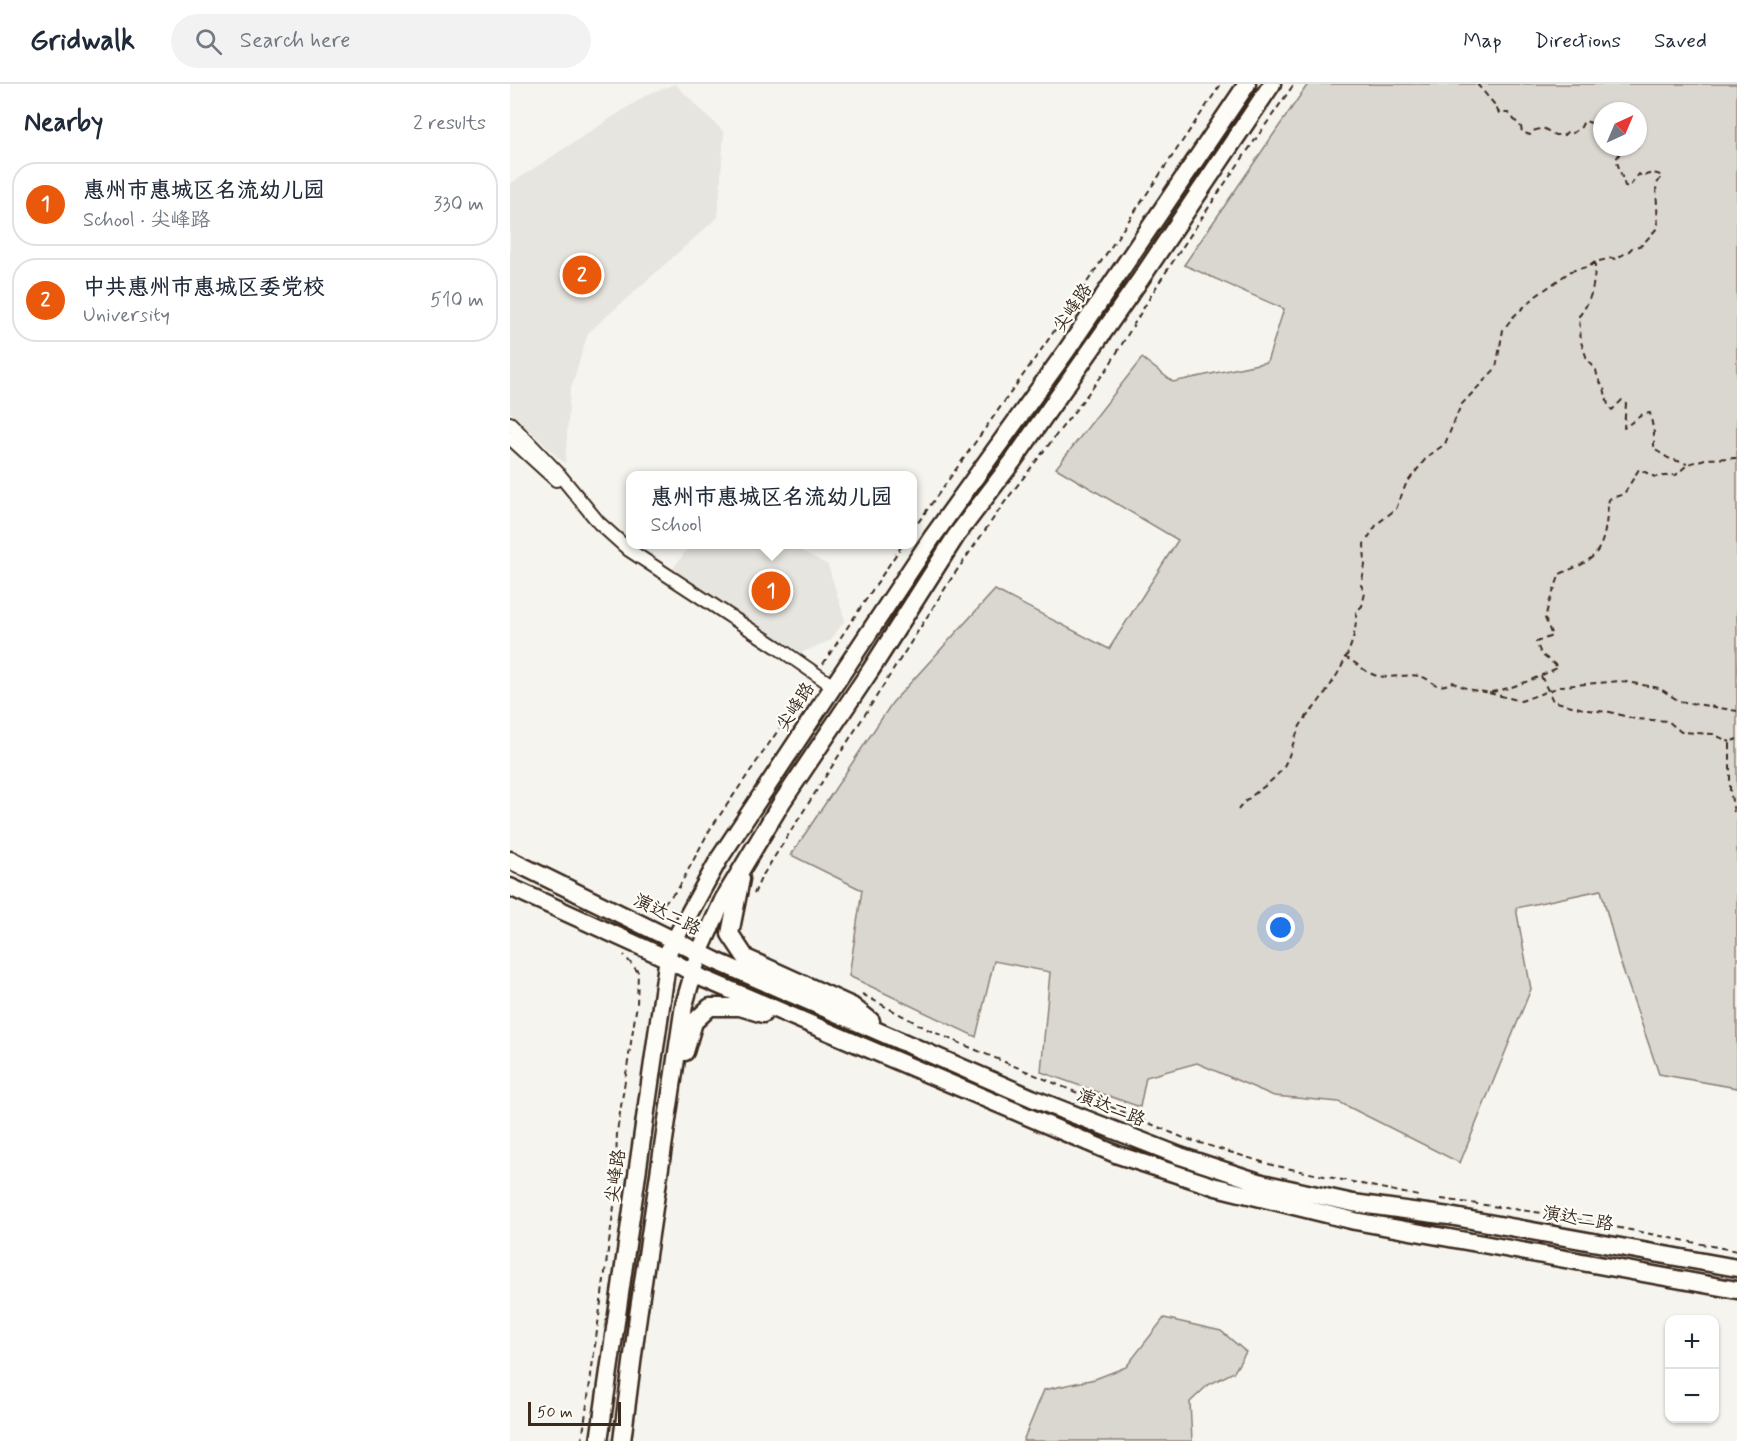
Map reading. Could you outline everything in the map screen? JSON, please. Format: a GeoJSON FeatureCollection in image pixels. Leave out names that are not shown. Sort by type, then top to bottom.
{"type":"FeatureCollection","features":[{"type":"Feature","properties":{"kind":"main road","name":"尖峰路"},"geometry":{"type":"LineString","coordinates":[[598,1441],[669,950],[719,859],[833,686],[916,562],[1067,350],[1247,84]]}},
{"type":"Feature","properties":{"kind":"main road"},"geometry":{"type":"LineString","coordinates":[[622,1441],[684,1005],[699,953],[723,900],[782,802],[870,671],[956,536],[1013,461],[1140,280],[1272,84]]}},
{"type":"Feature","properties":{"kind":"main road"},"geometry":{"type":"LineString","coordinates":[[916,562],[933,573]]}},
{"type":"Feature","properties":{"kind":"main road","name":"演达二路"},"geometry":{"type":"LineString","coordinates":[[510,860],[699,953],[1032,1098],[1180,1156],[1262,1183],[1368,1205],[1449,1216],[1737,1268]]}},
{"type":"Feature","properties":{"kind":"main road"},"geometry":{"type":"LineString","coordinates":[[747,860],[738,891],[730,934],[746,958],[852,1006],[891,1036]]}},
{"type":"Feature","properties":{"kind":"main road"},"geometry":{"type":"LineString","coordinates":[[510,887],[668,959],[693,974],[1118,1155],[1216,1187],[1365,1223],[1737,1290]]}},
{"type":"Feature","properties":{"kind":"main road"},"geometry":{"type":"LineString","coordinates":[[670,1098],[694,1022],[710,1008],[740,1007],[842,1038]]}},
{"type":"Feature","properties":{"kind":"main road"},"geometry":{"type":"LineString","coordinates":[[981,1095],[988,1077]]}},
{"type":"Feature","properties":{"kind":"main road"},"geometry":{"type":"LineString","coordinates":[[1216,1187],[1220,1169]]}},
{"type":"Feature","properties":{"kind":"main road"},"geometry":{"type":"LineString","coordinates":[[1365,1223],[1368,1205]]}},
{"type":"Feature","properties":{"kind":"main road"},"geometry":{"type":"LineString","coordinates":[[630,1214],[653,1216]]}},
{"type":"Feature","properties":{"kind":"main road"},"geometry":{"type":"LineString","coordinates":[[1585,1262],[1586,1240]]}},
{"type":"Feature","properties":{"kind":"main road"},"geometry":{"type":"LineString","coordinates":[[610,1353],[634,1354]]}},
{"type":"Feature","properties":{"kind":"street"},"geometry":{"type":"LineString","coordinates":[[510,423],[551,465],[599,523],[626,547]]}},
{"type":"Feature","properties":{"kind":"street"},"geometry":{"type":"LineString","coordinates":[[510,438],[543,470],[574,493]]}},
{"type":"Feature","properties":{"kind":"street"},"geometry":{"type":"LineString","coordinates":[[628,549],[777,646],[833,686]]}},
{"type":"Feature","properties":{"kind":"path"},"geometry":{"type":"LineString","coordinates":[[917,524],[1046,343],[1221,84]]}},
{"type":"Feature","properties":{"kind":"path"},"geometry":{"type":"LineString","coordinates":[[753,895],[761,878],[953,576],[1007,499],[1107,369],[1164,275],[1294,84]]}},
{"type":"Feature","properties":{"kind":"path"},"geometry":{"type":"LineString","coordinates":[[1477,84],[1499,113],[1508,113],[1521,127],[1522,132],[1530,135],[1533,131],[1543,129],[1555,135],[1564,135],[1568,131],[1573,133],[1581,127],[1584,121],[1593,125]]}},
{"type":"Feature","properties":{"kind":"path"},"geometry":{"type":"LineString","coordinates":[[1238,810],[1243,803],[1268,785],[1281,770],[1300,726],[1328,689],[1357,628],[1356,612],[1362,606],[1365,593],[1361,585],[1365,566],[1364,544],[1377,524],[1396,509],[1406,484],[1427,457],[1445,444],[1461,405],[1496,368],[1503,330],[1536,296],[1571,271],[1590,266],[1595,262],[1612,258],[1615,260],[1632,248],[1642,245],[1658,227],[1656,185],[1662,176],[1657,173],[1647,173],[1642,177],[1639,174],[1629,187],[1625,186],[1616,159],[1618,156]]}},
{"type":"Feature","properties":{"kind":"path"},"geometry":{"type":"LineString","coordinates":[[1595,262],[1595,281],[1587,307],[1579,316],[1581,342],[1587,359],[1596,370],[1598,379],[1604,388],[1608,405],[1612,410],[1622,400],[1626,404],[1624,428],[1643,414],[1650,413],[1654,449],[1668,458],[1688,464]]}},
{"type":"Feature","properties":{"kind":"path"},"geometry":{"type":"LineString","coordinates":[[1487,693],[1540,676],[1558,667],[1541,654],[1536,642],[1552,636],[1545,618],[1560,574],[1592,558],[1605,534],[1609,499],[1624,494],[1639,469],[1655,477],[1676,475],[1688,464],[1705,459],[1737,458]]}},
{"type":"Feature","properties":{"kind":"path"},"geometry":{"type":"LineString","coordinates":[[639,911],[658,909],[678,889],[709,831],[900,549]]}},
{"type":"Feature","properties":{"kind":"path"},"geometry":{"type":"LineString","coordinates":[[1344,657],[1373,675],[1420,676],[1444,687],[1453,682],[1462,687],[1521,701],[1562,686],[1621,681],[1659,688],[1679,701],[1737,711]]}},
{"type":"Feature","properties":{"kind":"path"},"geometry":{"type":"LineString","coordinates":[[1540,676],[1553,701],[1587,710],[1610,711],[1635,719],[1668,721],[1680,732],[1713,734],[1730,742],[1737,739]]}},
{"type":"Feature","properties":{"kind":"path"},"geometry":{"type":"LineString","coordinates":[[1730,742],[1730,790],[1734,812]]}},
{"type":"Feature","properties":{"kind":"path"},"geometry":{"type":"LineString","coordinates":[[582,1441],[615,1198],[617,1132],[636,1004],[638,972],[624,955],[617,951]]}},
{"type":"Feature","properties":{"kind":"path"},"geometry":{"type":"LineString","coordinates":[[857,991],[930,1030],[1184,1138],[1272,1166],[1430,1198]]}},
{"type":"Feature","properties":{"kind":"path"},"geometry":{"type":"LineString","coordinates":[[1438,1199],[1549,1214],[1737,1251]]}},
{"type":"Feature","properties":{"kind":"shaded area"},"geometry":{"type":"Polygon","coordinates":[[[675,84],[724,132],[718,217],[588,333],[570,391],[565,464],[510,412],[510,184],[648,94],[675,84]]]}},
{"type":"Feature","properties":{"kind":"shaded area"},"geometry":{"type":"Polygon","coordinates":[[[1308,84],[1737,84],[1737,1088],[1659,1074],[1619,958],[1601,890],[1516,908],[1531,989],[1460,1163],[1339,1102],[1274,1096],[1197,1063],[1146,1077],[1140,1107],[1041,1072],[1050,972],[994,961],[976,1037],[849,976],[862,890],[791,855],[892,703],[995,590],[1109,649],[1178,540],[1056,468],[1142,358],[1173,382],[1267,362],[1284,309],[1184,265],[1308,84]]]}},
{"type":"Feature","properties":{"kind":"shaded area"},"geometry":{"type":"Polygon","coordinates":[[[687,549],[798,549],[828,565],[845,620],[831,640],[801,653],[673,569],[687,549]]]}},
{"type":"Feature","properties":{"kind":"shaded area"},"geometry":{"type":"Polygon","coordinates":[[[1164,1318],[1221,1331],[1246,1352],[1234,1372],[1208,1385],[1190,1402],[1192,1441],[1023,1441],[1044,1390],[1095,1379],[1126,1367],[1164,1318]]]}},
{"type":"Feature","properties":{"kind":"place","name":"中共惠州市惠城区委党校"},"geometry":{"type":"Point","coordinates":[582,275]}},
{"type":"Feature","properties":{"kind":"place","name":"惠州市惠城区名流幼儿园"},"geometry":{"type":"Point","coordinates":[771,591]}}]}
